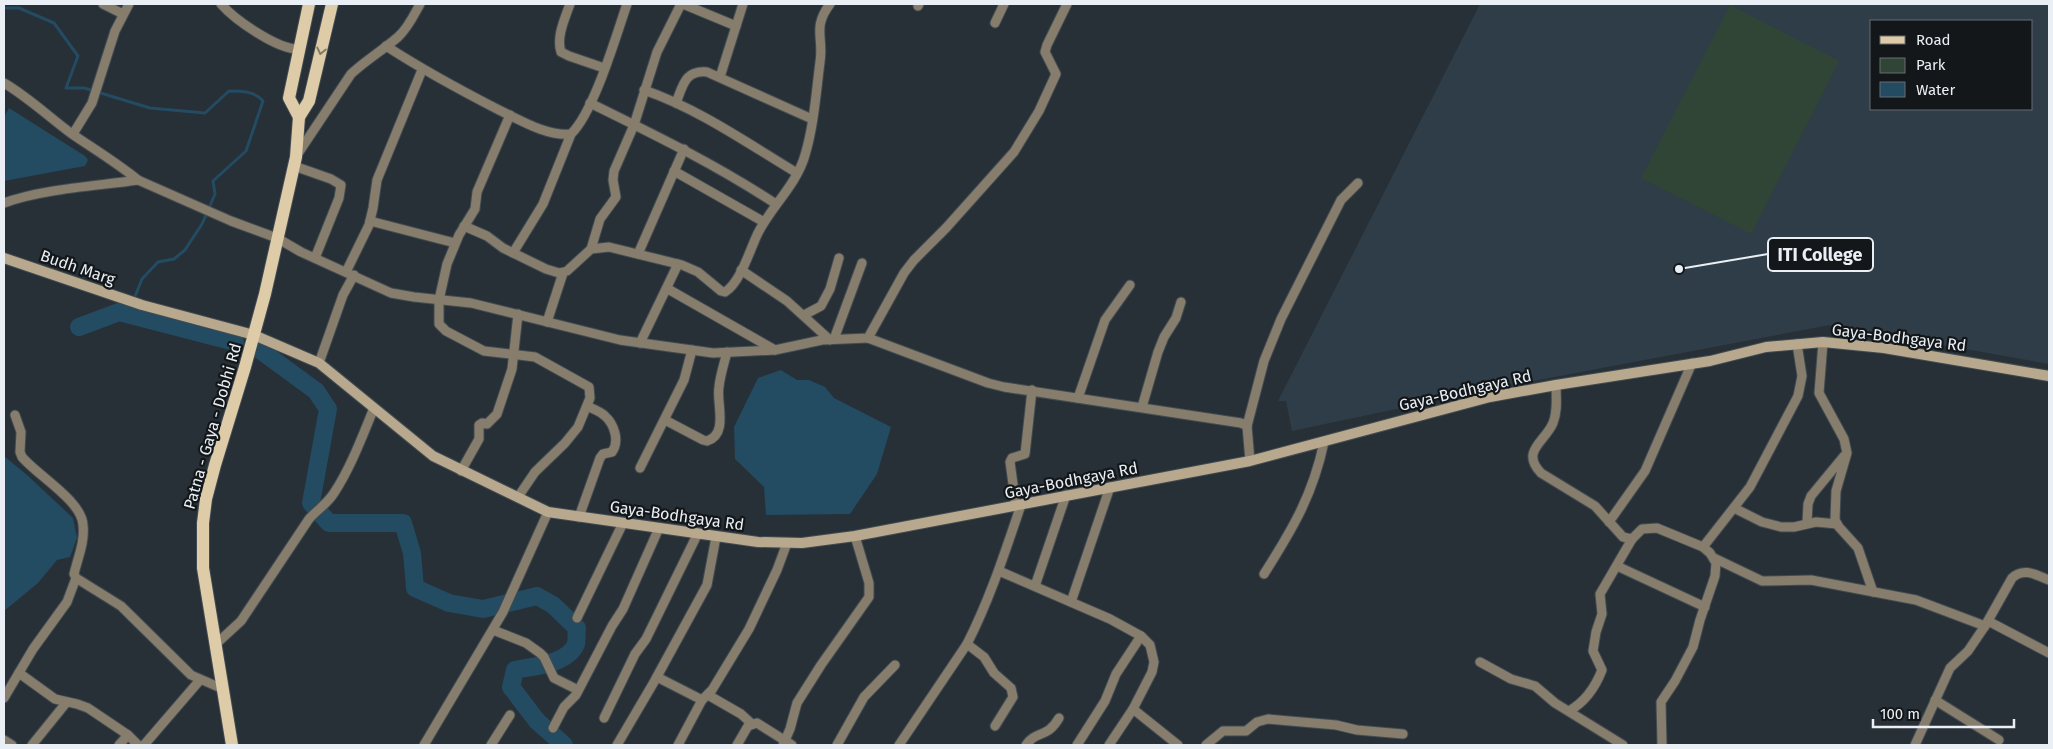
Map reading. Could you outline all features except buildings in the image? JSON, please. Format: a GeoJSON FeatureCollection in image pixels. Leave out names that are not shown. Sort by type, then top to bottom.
{"type":"FeatureCollection","features":[{"type":"Feature","properties":{"kind":"main road"},"geometry":{"type":"LineString","coordinates":[[299,117],[289,98],[309,4]]}},
{"type":"Feature","properties":{"kind":"main road"},"geometry":{"type":"LineString","coordinates":[[299,117],[309,101],[332,4]]}},
{"type":"Feature","properties":{"kind":"main road","name":"Patna - Gaya - Dobhi Rd"},"geometry":{"type":"LineString","coordinates":[[232,745],[203,568],[203,523],[206,498],[254,335],[295,162],[299,117]]}},
{"type":"Feature","properties":{"kind":"street"},"geometry":{"type":"LineString","coordinates":[[103,4],[123,14]]}},
{"type":"Feature","properties":{"kind":"street"},"geometry":{"type":"LineString","coordinates":[[73,134],[94,98],[114,31],[129,4]]}},
{"type":"Feature","properties":{"kind":"street"},"geometry":{"type":"LineString","coordinates":[[221,4],[236,18],[285,48],[299,50]]}},
{"type":"Feature","properties":{"kind":"street"},"geometry":{"type":"LineString","coordinates":[[315,258],[341,192],[341,185],[295,162],[352,74],[405,29],[420,4]]}},
{"type":"Feature","properties":{"kind":"street"},"geometry":{"type":"LineString","coordinates":[[570,4],[561,33],[561,52],[604,68]]}},
{"type":"Feature","properties":{"kind":"street"},"geometry":{"type":"LineString","coordinates":[[513,253],[543,204],[571,134],[585,114],[628,4]]}},
{"type":"Feature","properties":{"kind":"street"},"geometry":{"type":"LineString","coordinates":[[547,322],[563,273],[591,248],[600,219],[616,196],[613,180],[614,171],[634,125],[656,52],[682,4],[736,26]]}},
{"type":"Feature","properties":{"kind":"street"},"geometry":{"type":"LineString","coordinates":[[720,77],[743,4]]}},
{"type":"Feature","properties":{"kind":"street"},"geometry":{"type":"LineString","coordinates":[[591,248],[609,247],[678,264],[698,272],[716,288],[725,292],[732,286],[764,222],[797,173],[805,156],[816,102],[820,61],[819,34],[824,16],[830,4]]}},
{"type":"Feature","properties":{"kind":"street"},"geometry":{"type":"LineString","coordinates":[[995,23],[1004,4]]}},
{"type":"Feature","properties":{"kind":"street"},"geometry":{"type":"LineString","coordinates":[[868,338],[904,273],[914,260],[946,228],[1014,152],[1053,83],[1056,74],[1046,52],[1047,45],[1067,4]]}},
{"type":"Feature","properties":{"kind":"street"},"geometry":{"type":"LineString","coordinates":[[386,46],[422,70],[459,91],[551,132],[561,135],[571,134]]}},
{"type":"Feature","properties":{"kind":"street"},"geometry":{"type":"LineString","coordinates":[[319,363],[370,222],[377,180],[422,70]]}},
{"type":"Feature","properties":{"kind":"street"},"geometry":{"type":"LineString","coordinates":[[676,102],[683,84],[692,73],[707,72],[812,120]]}},
{"type":"Feature","properties":{"kind":"street"},"geometry":{"type":"LineString","coordinates":[[4,84],[16,90],[73,134],[138,180],[220,216],[277,238],[315,258],[391,293],[471,303],[596,335],[692,350],[727,352],[775,350],[832,340],[868,338],[988,382],[1078,398],[1225,420],[1247,426]]}},
{"type":"Feature","properties":{"kind":"street"},"geometry":{"type":"LineString","coordinates":[[644,90],[676,102],[797,173]]}},
{"type":"Feature","properties":{"kind":"street"},"geometry":{"type":"LineString","coordinates":[[590,103],[684,149],[776,204]]}},
{"type":"Feature","properties":{"kind":"street"},"geometry":{"type":"LineString","coordinates":[[510,115],[476,192],[475,209],[455,243],[444,274],[437,318],[442,328],[488,352],[530,356],[541,360],[569,378],[589,387],[590,398],[573,435],[536,472],[518,497]]}},
{"type":"Feature","properties":{"kind":"street"},"geometry":{"type":"LineString","coordinates":[[638,254],[684,149]]}},
{"type":"Feature","properties":{"kind":"street"},"geometry":{"type":"LineString","coordinates":[[674,171],[764,222]]}},
{"type":"Feature","properties":{"kind":"street"},"geometry":{"type":"LineString","coordinates":[[4,204],[14,199],[138,180]]}},
{"type":"Feature","properties":{"kind":"street"},"geometry":{"type":"LineString","coordinates":[[1250,461],[1247,426],[1264,361],[1281,319],[1341,200],[1358,182]]}},
{"type":"Feature","properties":{"kind":"street"},"geometry":{"type":"LineString","coordinates":[[370,222],[455,243]]}},
{"type":"Feature","properties":{"kind":"street"},"geometry":{"type":"LineString","coordinates":[[464,226],[487,236],[513,253],[546,269],[563,273]]}},
{"type":"Feature","properties":{"kind":"street","name":"Budh Marg"},"geometry":{"type":"LineString","coordinates":[[4,258],[142,305]]}},
{"type":"Feature","properties":{"kind":"street"},"geometry":{"type":"LineString","coordinates":[[804,315],[821,306],[830,288],[839,258]]}},
{"type":"Feature","properties":{"kind":"street"},"geometry":{"type":"LineString","coordinates":[[832,340],[862,263]]}},
{"type":"Feature","properties":{"kind":"street"},"geometry":{"type":"LineString","coordinates":[[640,343],[678,264]]}},
{"type":"Feature","properties":{"kind":"street"},"geometry":{"type":"LineString","coordinates":[[741,270],[770,288],[832,340]]}},
{"type":"Feature","properties":{"kind":"street"},"geometry":{"type":"LineString","coordinates":[[1078,398],[1105,320],[1130,285]]}},
{"type":"Feature","properties":{"kind":"street"},"geometry":{"type":"LineString","coordinates":[[668,288],[775,350]]}},
{"type":"Feature","properties":{"kind":"street"},"geometry":{"type":"LineString","coordinates":[[1142,407],[1158,352],[1164,337],[1176,318],[1181,302]]}},
{"type":"Feature","properties":{"kind":"street","name":"Gaya-Bodhgaya Rd"},"geometry":{"type":"LineString","coordinates":[[142,305],[254,335],[319,363],[423,449],[462,471],[548,512],[716,537],[787,543],[855,536],[1250,461],[1490,397],[1710,361],[1766,346],[1823,342],[1884,348],[2049,376]]}},
{"type":"Feature","properties":{"kind":"street"},"geometry":{"type":"LineString","coordinates":[[462,471],[479,439],[479,425],[490,422],[497,414],[505,394],[515,354],[513,346],[518,314]]}},
{"type":"Feature","properties":{"kind":"street"},"geometry":{"type":"LineString","coordinates":[[1823,342],[1820,393],[1844,439],[1847,453],[1836,491],[1834,514],[1837,524],[1858,548],[1873,592]]}},
{"type":"Feature","properties":{"kind":"street"},"geometry":{"type":"LineString","coordinates":[[1703,547],[1760,471],[1798,396],[1802,376],[1797,344]]}},
{"type":"Feature","properties":{"kind":"street"},"geometry":{"type":"LineString","coordinates":[[640,468],[666,420],[684,380],[692,350]]}},
{"type":"Feature","properties":{"kind":"street"},"geometry":{"type":"LineString","coordinates":[[666,420],[702,440],[707,441],[714,436],[720,422],[718,387],[727,352]]}},
{"type":"Feature","properties":{"kind":"street"},"geometry":{"type":"LineString","coordinates":[[1609,522],[1645,471],[1692,364]]}},
{"type":"Feature","properties":{"kind":"street"},"geometry":{"type":"LineString","coordinates":[[1556,385],[1557,403],[1555,416],[1553,424],[1541,438],[1533,454],[1536,467],[1541,473],[1595,506],[1623,537],[1632,539]]}},
{"type":"Feature","properties":{"kind":"street"},"geometry":{"type":"LineString","coordinates":[[899,745],[967,644],[984,609],[999,571],[1019,505],[1010,462],[1012,458],[1025,454],[1032,390]]}},
{"type":"Feature","properties":{"kind":"street"},"geometry":{"type":"LineString","coordinates":[[579,517],[602,454],[612,452],[616,443],[615,433],[607,418],[587,406]]}},
{"type":"Feature","properties":{"kind":"street"},"geometry":{"type":"LineString","coordinates":[[216,644],[241,621],[312,515],[322,509],[333,495],[349,467],[374,408]]}},
{"type":"Feature","properties":{"kind":"street"},"geometry":{"type":"LineString","coordinates":[[4,698],[66,602],[76,578],[74,574],[82,547],[83,520],[69,500],[22,457],[20,452],[21,432],[15,415]]}},
{"type":"Feature","properties":{"kind":"street"},"geometry":{"type":"LineString","coordinates":[[1264,574],[1292,530],[1302,510],[1313,484],[1324,442]]}},
{"type":"Feature","properties":{"kind":"street"},"geometry":{"type":"LineString","coordinates":[[1808,523],[1808,509],[1811,496],[1847,453]]}},
{"type":"Feature","properties":{"kind":"street"},"geometry":{"type":"LineString","coordinates":[[1071,602],[1110,487]]}},
{"type":"Feature","properties":{"kind":"street"},"geometry":{"type":"LineString","coordinates":[[1035,586],[1066,495]]}},
{"type":"Feature","properties":{"kind":"street"},"geometry":{"type":"LineString","coordinates":[[1734,508],[1772,525],[1788,528],[1816,522],[1837,524]]}},
{"type":"Feature","properties":{"kind":"street"},"geometry":{"type":"LineString","coordinates":[[424,745],[504,612],[548,512]]}},
{"type":"Feature","properties":{"kind":"street"},"geometry":{"type":"LineString","coordinates":[[578,618],[623,523]]}},
{"type":"Feature","properties":{"kind":"street"},"geometry":{"type":"LineString","coordinates":[[554,728],[564,706],[576,695],[628,600],[659,528]]}},
{"type":"Feature","properties":{"kind":"street"},"geometry":{"type":"LineString","coordinates":[[1569,711],[1578,706],[1591,692],[1602,670],[1600,662],[1594,655],[1593,644],[1602,614],[1600,594],[1632,539],[1642,529],[1657,528],[1703,547],[1714,558],[1762,581],[1811,580],[1922,601],[1986,623],[2049,653]]}},
{"type":"Feature","properties":{"kind":"street"},"geometry":{"type":"LineString","coordinates":[[604,718],[635,654],[646,639],[698,533]]}},
{"type":"Feature","properties":{"kind":"street"},"geometry":{"type":"LineString","coordinates":[[657,677],[741,714],[752,724],[760,725],[787,744],[797,703],[821,664],[869,597],[869,583],[855,536]]}},
{"type":"Feature","properties":{"kind":"street"},"geometry":{"type":"LineString","coordinates":[[617,745],[657,677],[707,585],[716,537]]}},
{"type":"Feature","properties":{"kind":"street"},"geometry":{"type":"LineString","coordinates":[[678,745],[705,698],[749,629],[778,570],[787,543]]}},
{"type":"Feature","properties":{"kind":"street"},"geometry":{"type":"LineString","coordinates":[[1662,745],[1662,702],[1693,647],[1715,576],[1716,563],[1714,558]]}},
{"type":"Feature","properties":{"kind":"street"},"geometry":{"type":"LineString","coordinates":[[1617,566],[1705,607]]}},
{"type":"Feature","properties":{"kind":"street"},"geometry":{"type":"LineString","coordinates":[[999,571],[1110,619],[1141,636],[1152,649],[1154,667],[1133,709],[1110,745]]}},
{"type":"Feature","properties":{"kind":"street"},"geometry":{"type":"LineString","coordinates":[[1915,745],[1950,668],[1968,650],[2012,578],[2018,573],[2027,572],[2049,580]]}},
{"type":"Feature","properties":{"kind":"street"},"geometry":{"type":"LineString","coordinates":[[76,578],[120,606],[182,668],[200,680],[223,689]]}},
{"type":"Feature","properties":{"kind":"street"},"geometry":{"type":"LineString","coordinates":[[493,630],[526,644],[544,657],[554,678],[578,690]]}},
{"type":"Feature","properties":{"kind":"street"},"geometry":{"type":"LineString","coordinates":[[1077,745],[1104,701],[1116,674],[1141,636]]}},
{"type":"Feature","properties":{"kind":"street"},"geometry":{"type":"LineString","coordinates":[[967,644],[984,657],[994,673],[1013,692],[1013,697],[994,726]]}},
{"type":"Feature","properties":{"kind":"street"},"geometry":{"type":"LineString","coordinates":[[1480,662],[1511,679],[1535,686],[1569,711],[1623,745]]}},
{"type":"Feature","properties":{"kind":"street"},"geometry":{"type":"LineString","coordinates":[[837,745],[864,697],[896,665]]}},
{"type":"Feature","properties":{"kind":"street"},"geometry":{"type":"LineString","coordinates":[[19,673],[47,694],[66,703],[88,708],[128,734],[138,745]]}},
{"type":"Feature","properties":{"kind":"street"},"geometry":{"type":"LineString","coordinates":[[144,745],[200,680]]}},
{"type":"Feature","properties":{"kind":"street"},"geometry":{"type":"LineString","coordinates":[[1935,700],[2000,740]]}},
{"type":"Feature","properties":{"kind":"street"},"geometry":{"type":"LineString","coordinates":[[32,745],[66,703]]}},
{"type":"Feature","properties":{"kind":"street"},"geometry":{"type":"LineString","coordinates":[[1133,709],[1178,745]]}},
{"type":"Feature","properties":{"kind":"street"},"geometry":{"type":"LineString","coordinates":[[491,745],[510,715]]}},
{"type":"Feature","properties":{"kind":"street"},"geometry":{"type":"LineString","coordinates":[[1026,745],[1033,737],[1051,730],[1058,718]]}},
{"type":"Feature","properties":{"kind":"street"},"geometry":{"type":"LineString","coordinates":[[1206,745],[1223,730],[1246,731],[1257,722],[1268,719],[1404,734]]}},
{"type":"Feature","properties":{"kind":"street"},"geometry":{"type":"LineString","coordinates":[[737,745],[748,726],[752,724]]}},
{"type":"Feature","properties":{"kind":"street"},"geometry":{"type":"LineString","coordinates":[[119,745],[128,734]]}},
{"type":"Feature","properties":{"kind":"street"},"geometry":{"type":"LineString","coordinates":[[4,740],[12,745]]}},
{"type":"Feature","properties":{"kind":"shaded area"},"geometry":{"type":"Polygon","coordinates":[[[1480,4],[2049,4],[2049,364],[1830,325],[1491,389],[1292,431],[1286,401],[1278,401],[1480,4]]]}},
{"type":"Feature","properties":{"kind":"green space"},"geometry":{"type":"Polygon","coordinates":[[[1730,5],[1839,61],[1751,234],[1641,178],[1730,5]]]}},
{"type":"Feature","properties":{"kind":"water"},"geometry":{"type":"Polygon","coordinates":[[[9,108],[85,156],[88,160],[85,166],[4,181],[4,117],[9,108]]]}},
{"type":"Feature","properties":{"kind":"water"},"geometry":{"type":"Polygon","coordinates":[[[781,370],[797,380],[809,380],[825,387],[834,398],[891,427],[877,474],[850,514],[766,515],[764,487],[735,459],[734,427],[758,378],[781,370]]]}},
{"type":"Feature","properties":{"kind":"water"},"geometry":{"type":"Polygon","coordinates":[[[4,456],[73,518],[77,538],[70,557],[57,560],[38,583],[4,611],[4,456]]]}},
{"type":"Feature","properties":{"kind":"waterway"},"geometry":{"type":"LineString","coordinates":[[4,8],[19,8],[54,23],[78,56],[66,88],[84,88],[150,108],[205,113],[229,91],[252,93],[263,101],[246,151],[213,181],[215,194],[202,224],[185,250],[174,259],[158,262],[142,279],[128,314]]}},
{"type":"Feature","properties":{"kind":"waterway"},"geometry":{"type":"LineString","coordinates":[[79,327],[119,312],[235,342]]}},
{"type":"Feature","properties":{"kind":"waterway"},"geometry":{"type":"LineString","coordinates":[[260,350],[316,391],[328,409],[311,503],[329,523],[403,523],[412,553],[415,588],[449,603],[483,609],[537,596],[553,605],[577,628],[576,644],[572,651],[549,663],[515,670],[511,687],[537,721],[564,745]]}},
{"type":"Feature","properties":{"kind":"place","name":"ITI College"},"geometry":{"type":"Point","coordinates":[1679,269]}}]}
